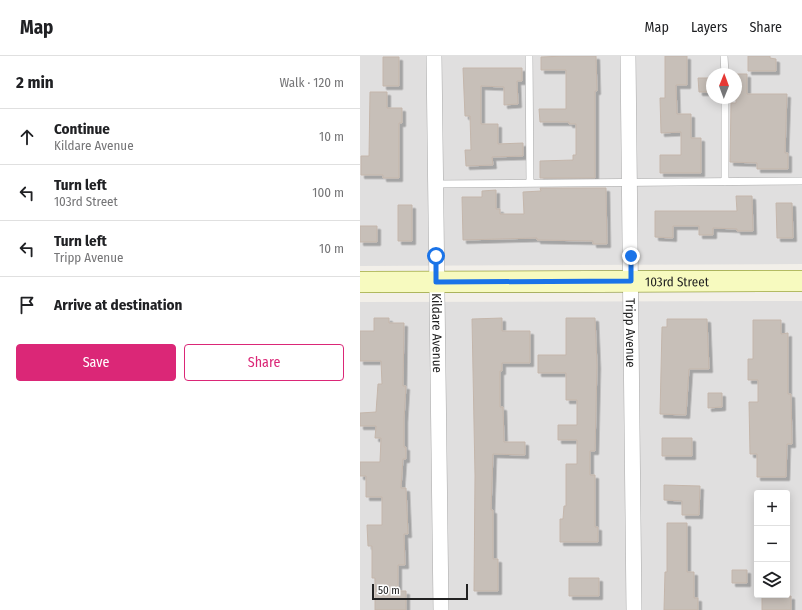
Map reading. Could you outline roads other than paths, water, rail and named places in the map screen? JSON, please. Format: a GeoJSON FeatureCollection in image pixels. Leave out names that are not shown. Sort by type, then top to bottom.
{"type":"FeatureCollection","features":[{"type":"Feature","properties":{"kind":"main road","name":"103rd Street"},"geometry":{"type":"LineString","coordinates":[[360,282],[802,281]]}},
{"type":"Feature","properties":{"kind":"street","name":"Kildare Avenue"},"geometry":{"type":"LineString","coordinates":[[434,56],[441,610]]}},
{"type":"Feature","properties":{"kind":"street","name":"Tripp Avenue"},"geometry":{"type":"LineString","coordinates":[[628,56],[634,610]]}},
{"type":"Feature","properties":{"kind":"lane"},"geometry":{"type":"LineString","coordinates":[[530,56],[530,183]]}},
{"type":"Feature","properties":{"kind":"lane"},"geometry":{"type":"LineString","coordinates":[[724,56],[725,68]]}},
{"type":"Feature","properties":{"kind":"lane"},"geometry":{"type":"LineString","coordinates":[[725,104],[726,182]]}},
{"type":"Feature","properties":{"kind":"lane"},"geometry":{"type":"LineString","coordinates":[[436,184],[802,182]]}}]}
